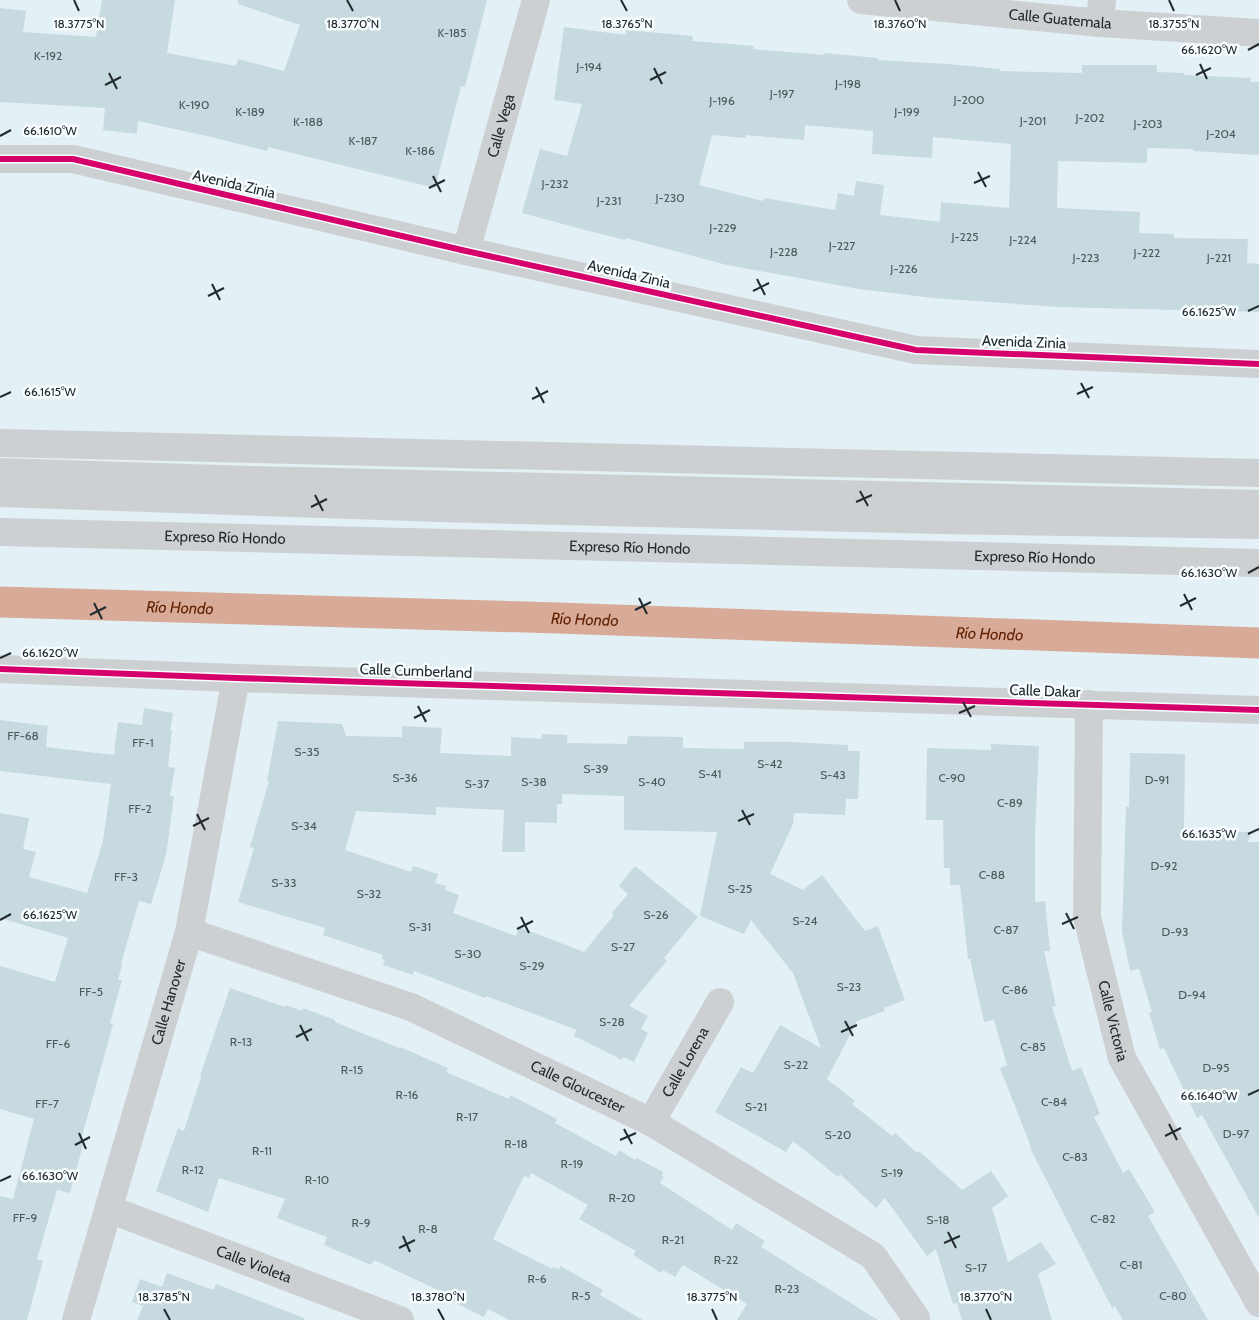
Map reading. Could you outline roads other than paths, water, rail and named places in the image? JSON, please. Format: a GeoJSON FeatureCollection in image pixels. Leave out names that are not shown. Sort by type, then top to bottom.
{"type":"FeatureCollection","features":[{"type":"Feature","properties":{"kind":"main road","name":"Calle Vega"},"geometry":{"type":"LineString","coordinates":[[466,251],[536,0]]}},
{"type":"Feature","properties":{"kind":"main road","name":"Calle Guatemala"},"geometry":{"type":"LineString","coordinates":[[861,0],[1101,12],[1259,33]]}},
{"type":"Feature","properties":{"kind":"main road","name":"Avenida Zinia"},"geometry":{"type":"LineString","coordinates":[[0,159],[73,159],[466,251],[916,350],[1259,364]]}},
{"type":"Feature","properties":{"kind":"main road"},"geometry":{"type":"LineString","coordinates":[[0,442],[1259,473]]}},
{"type":"Feature","properties":{"kind":"main road"},"geometry":{"type":"LineString","coordinates":[[0,472],[261,481],[1259,504]]}},
{"type":"Feature","properties":{"kind":"main road"},"geometry":{"type":"LineString","coordinates":[[0,494],[440,508],[1259,525]]}},
{"type":"Feature","properties":{"kind":"main road","name":"Expreso Río Hondo"},"geometry":{"type":"LineString","coordinates":[[0,532],[1259,564]]}},
{"type":"Feature","properties":{"kind":"main road","name":"Calle Cumberland"},"geometry":{"type":"LineString","coordinates":[[0,669],[831,696]]}},
{"type":"Feature","properties":{"kind":"main road","name":"Calle Hanover"},"geometry":{"type":"LineString","coordinates":[[76,1320],[189,932],[236,678]]}},
{"type":"Feature","properties":{"kind":"main road","name":"Calle Dakar"},"geometry":{"type":"LineString","coordinates":[[831,696],[1259,710]]}},
{"type":"Feature","properties":{"kind":"main road","name":"Calle Victoria"},"geometry":{"type":"LineString","coordinates":[[1089,704],[1087,917],[1122,1058],[1259,1303]]}},
{"type":"Feature","properties":{"kind":"main road","name":"Calle Gloucester"},"geometry":{"type":"LineString","coordinates":[[189,932],[411,1007],[651,1122],[873,1256],[916,1320]]}},
{"type":"Feature","properties":{"kind":"main road","name":"Calle Lorena"},"geometry":{"type":"LineString","coordinates":[[651,1122],[720,1002]]}},
{"type":"Feature","properties":{"kind":"main road","name":"Calle Violeta"},"geometry":{"type":"LineString","coordinates":[[109,1209],[400,1320]]}},
{"type":"Feature","properties":{"kind":"waterway","name":"Río Hondo"},"geometry":{"type":"LineString","coordinates":[[0,602],[558,618],[1259,643]]}}]}
